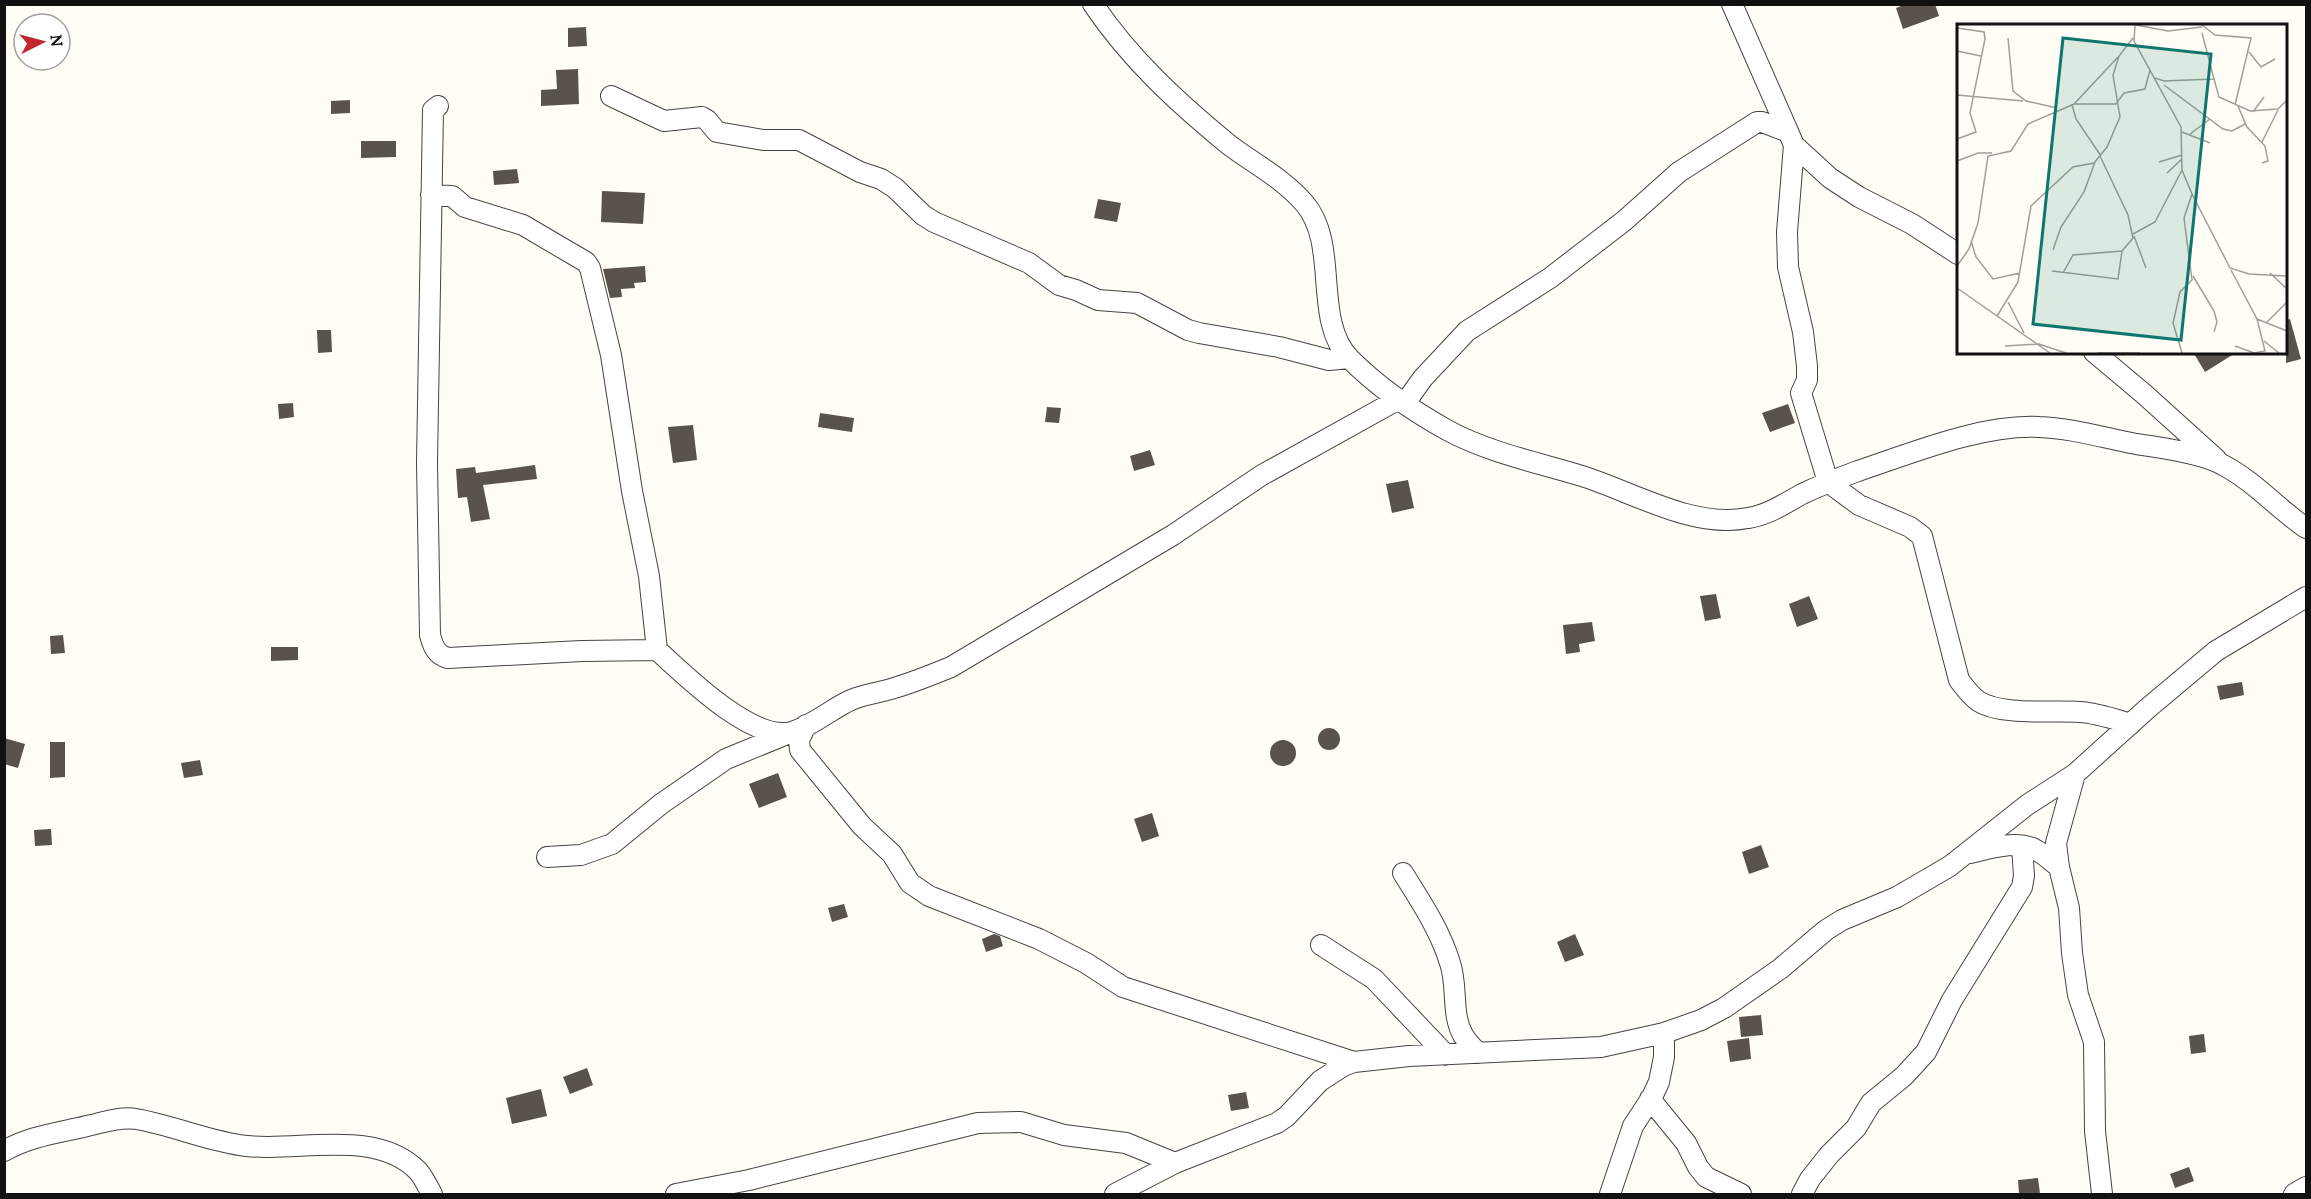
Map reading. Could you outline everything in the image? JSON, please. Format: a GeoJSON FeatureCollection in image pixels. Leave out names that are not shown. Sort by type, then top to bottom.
{"type":"FeatureCollection","features":[{"type":"Feature","properties":{"kind":"street"},"geometry":{"type":"LineString","coordinates":[[1093,4],[1107,25],[1152,78],[1230,145],[1286,184],[1311,212],[1316,220],[1326,271],[1333,331],[1349,358],[1402,401],[1450,432],[1585,477],[1666,508],[1731,520],[1761,515],[1828,482],[1954,439],[2036,427],[2157,447],[2221,463]]}},
{"type":"Feature","properties":{"kind":"street"},"geometry":{"type":"LineString","coordinates":[[1732,4],[1766,77],[1790,138],[1788,267],[1803,332],[1807,366],[1807,380],[1801,393],[1828,482],[1859,505],[1910,527],[1922,536],[1959,680],[1975,699],[1981,703],[2006,709],[2081,712],[2131,724]]}},
{"type":"Feature","properties":{"kind":"street"},"geometry":{"type":"LineString","coordinates":[[1744,33],[1747,4]]}},
{"type":"Feature","properties":{"kind":"street"},"geometry":{"type":"LineString","coordinates":[[610,96],[664,121],[702,117],[708,120],[717,132],[763,140],[799,140],[860,172],[881,179],[895,188],[922,215],[934,222],[1029,264],[1059,285],[1098,300],[1137,303],[1188,330],[1199,333],[1266,344],[1329,360],[1349,358]]}},
{"type":"Feature","properties":{"kind":"street"},"geometry":{"type":"LineString","coordinates":[[438,106],[433,110],[427,463],[430,636],[433,646],[442,656],[448,658],[657,650]]}},
{"type":"Feature","properties":{"kind":"street"},"geometry":{"type":"LineString","coordinates":[[547,857],[565,858],[581,855],[612,844],[661,804],[726,759],[806,725],[851,700],[919,680],[951,667],[1173,535],[1262,475],[1402,401],[1467,331],[1575,260],[1680,172],[1757,122],[1762,122],[1790,138],[1830,178],[1858,197],[1912,224],[1957,253]]}},
{"type":"Feature","properties":{"kind":"street"},"geometry":{"type":"LineString","coordinates":[[431,195],[448,195],[465,207],[523,225],[579,257],[590,268],[612,355],[632,491],[649,576],[657,650],[707,694],[734,714],[770,730],[786,733],[848,809],[891,854],[910,883],[929,896],[1040,939],[1086,963],[1123,987],[1354,1062]]}},
{"type":"Feature","properties":{"kind":"street"},"geometry":{"type":"LineString","coordinates":[[2096,354],[2221,463],[2307,528]]}},
{"type":"Feature","properties":{"kind":"street"},"geometry":{"type":"LineString","coordinates":[[1115,1194],[1175,1163],[1277,1123],[1287,1116],[1320,1081],[1343,1066],[1354,1062],[1601,1047],[1664,1033],[1701,1020],[1724,1008],[1794,959],[1826,930],[1842,920],[1897,897],[1966,854],[2027,805],[2075,774],[2216,651],[2307,597]]}},
{"type":"Feature","properties":{"kind":"street"},"geometry":{"type":"LineString","coordinates":[[800,750],[799,740],[806,725]]}},
{"type":"Feature","properties":{"kind":"street"},"geometry":{"type":"LineString","coordinates":[[2075,774],[2057,833],[2059,867],[2069,908],[2078,994],[2094,1042],[2095,1131],[2102,1194]]}},
{"type":"Feature","properties":{"kind":"street"},"geometry":{"type":"LineString","coordinates":[[1966,854],[2003,846],[2022,846],[2034,848],[2059,867]]}},
{"type":"Feature","properties":{"kind":"street"},"geometry":{"type":"LineString","coordinates":[[1802,1194],[1810,1179],[1856,1128],[1872,1103],[1904,1076],[1926,1052],[1952,1000],[2022,886],[2024,876],[2022,846]]}},
{"type":"Feature","properties":{"kind":"street"},"geometry":{"type":"LineString","coordinates":[[1403,873],[1435,926],[1445,948],[1451,966],[1456,1010],[1463,1035],[1478,1053]]}},
{"type":"Feature","properties":{"kind":"street"},"geometry":{"type":"LineString","coordinates":[[1321,945],[1374,979],[1446,1055]]}},
{"type":"Feature","properties":{"kind":"street"},"geometry":{"type":"LineString","coordinates":[[1610,1194],[1633,1126],[1659,1082],[1664,1057],[1664,1033]]}},
{"type":"Feature","properties":{"kind":"street"},"geometry":{"type":"LineString","coordinates":[[1650,1099],[1676,1129],[1706,1177],[1716,1184],[1741,1194]]}},
{"type":"Feature","properties":{"kind":"street"},"geometry":{"type":"LineString","coordinates":[[4,1151],[41,1136],[129,1118],[244,1146],[266,1148],[330,1145],[378,1148],[404,1160],[419,1173],[432,1194]]}},
{"type":"Feature","properties":{"kind":"street"},"geometry":{"type":"LineString","coordinates":[[676,1194],[749,1180],[978,1123],[1001,1121],[1021,1122],[1064,1135],[1126,1143],[1175,1163]]}},
{"type":"Feature","properties":{"kind":"street"},"geometry":{"type":"LineString","coordinates":[[2294,1194],[2307,1187]]}},
{"type":"Feature","properties":{"kind":"building"},"geometry":{"type":"Polygon","coordinates":[[[1906,4],[1935,4],[1939,16],[1903,29],[1896,8],[1906,4]]]}},
{"type":"Feature","properties":{"kind":"building"},"geometry":{"type":"Polygon","coordinates":[[[586,27],[587,46],[568,47],[568,28],[586,27]]]}},
{"type":"Feature","properties":{"kind":"building"},"geometry":{"type":"Polygon","coordinates":[[[578,69],[579,104],[541,106],[541,90],[557,89],[556,70],[578,69]]]}},
{"type":"Feature","properties":{"kind":"building"},"geometry":{"type":"Polygon","coordinates":[[[350,100],[350,113],[331,114],[331,101],[350,100]]]}},
{"type":"Feature","properties":{"kind":"building"},"geometry":{"type":"Polygon","coordinates":[[[361,141],[396,141],[396,157],[361,158],[361,141]]]}},
{"type":"Feature","properties":{"kind":"building"},"geometry":{"type":"Polygon","coordinates":[[[517,169],[519,183],[494,185],[493,171],[517,169]]]}},
{"type":"Feature","properties":{"kind":"building"},"geometry":{"type":"Polygon","coordinates":[[[602,191],[645,193],[643,224],[601,222],[602,191]]]}},
{"type":"Feature","properties":{"kind":"building"},"geometry":{"type":"Polygon","coordinates":[[[1098,199],[1121,203],[1117,222],[1094,218],[1098,199]]]}},
{"type":"Feature","properties":{"kind":"building"},"geometry":{"type":"Polygon","coordinates":[[[645,266],[646,282],[634,283],[635,288],[621,289],[622,297],[610,298],[603,269],[645,266]]]}},
{"type":"Feature","properties":{"kind":"building"},"geometry":{"type":"Polygon","coordinates":[[[2290,319],[2301,359],[2286,363],[2287,354],[2287,320],[2290,319]]]}},
{"type":"Feature","properties":{"kind":"building"},"geometry":{"type":"Polygon","coordinates":[[[317,330],[331,330],[332,352],[318,353],[317,330]]]}},
{"type":"Feature","properties":{"kind":"building"},"geometry":{"type":"Polygon","coordinates":[[[2194,354],[2234,354],[2205,372],[2194,354]]]}},
{"type":"Feature","properties":{"kind":"building"},"geometry":{"type":"Polygon","coordinates":[[[293,403],[294,417],[279,419],[278,404],[293,403]]]}},
{"type":"Feature","properties":{"kind":"building"},"geometry":{"type":"Polygon","coordinates":[[[1788,404],[1795,423],[1770,432],[1762,413],[1788,404]]]}},
{"type":"Feature","properties":{"kind":"building"},"geometry":{"type":"Polygon","coordinates":[[[1047,407],[1061,408],[1059,423],[1045,422],[1047,407]]]}},
{"type":"Feature","properties":{"kind":"building"},"geometry":{"type":"Polygon","coordinates":[[[820,413],[854,418],[852,432],[818,427],[820,413]]]}},
{"type":"Feature","properties":{"kind":"building"},"geometry":{"type":"Polygon","coordinates":[[[693,425],[697,460],[673,463],[668,427],[693,425]]]}},
{"type":"Feature","properties":{"kind":"building"},"geometry":{"type":"Polygon","coordinates":[[[1150,450],[1155,465],[1134,471],[1130,456],[1150,450]]]}},
{"type":"Feature","properties":{"kind":"building"},"geometry":{"type":"Polygon","coordinates":[[[535,465],[537,479],[483,485],[490,519],[471,522],[467,497],[458,498],[456,469],[475,467],[476,473],[535,465]]]}},
{"type":"Feature","properties":{"kind":"building"},"geometry":{"type":"Polygon","coordinates":[[[1408,480],[1414,508],[1392,513],[1386,484],[1408,480]]]}},
{"type":"Feature","properties":{"kind":"building"},"geometry":{"type":"Polygon","coordinates":[[[1716,594],[1721,618],[1705,621],[1700,596],[1716,594]]]}},
{"type":"Feature","properties":{"kind":"building"},"geometry":{"type":"Polygon","coordinates":[[[1809,596],[1818,619],[1797,627],[1789,604],[1809,596]]]}},
{"type":"Feature","properties":{"kind":"building"},"geometry":{"type":"Polygon","coordinates":[[[1592,622],[1595,641],[1579,644],[1580,652],[1566,654],[1563,625],[1592,622]]]}},
{"type":"Feature","properties":{"kind":"building"},"geometry":{"type":"Polygon","coordinates":[[[63,635],[65,653],[51,654],[50,636],[63,635]]]}},
{"type":"Feature","properties":{"kind":"building"},"geometry":{"type":"Polygon","coordinates":[[[271,647],[298,647],[298,660],[271,661],[271,647]]]}},
{"type":"Feature","properties":{"kind":"building"},"geometry":{"type":"Polygon","coordinates":[[[2242,682],[2244,695],[2220,700],[2217,686],[2242,682]]]}},
{"type":"Feature","properties":{"kind":"building"},"geometry":{"type":"Polygon","coordinates":[[[1329,728],[1337,731],[1340,739],[1337,747],[1329,750],[1321,747],[1318,739],[1321,731],[1329,728]]]}},
{"type":"Feature","properties":{"kind":"building"},"geometry":{"type":"Polygon","coordinates":[[[4,738],[25,744],[18,768],[4,764],[4,738]]]}},
{"type":"Feature","properties":{"kind":"building"},"geometry":{"type":"Polygon","coordinates":[[[1283,740],[1292,744],[1296,753],[1292,762],[1283,766],[1274,762],[1270,753],[1274,744],[1283,740]]]}},
{"type":"Feature","properties":{"kind":"building"},"geometry":{"type":"Polygon","coordinates":[[[50,742],[65,742],[65,777],[50,778],[50,742]]]}},
{"type":"Feature","properties":{"kind":"building"},"geometry":{"type":"Polygon","coordinates":[[[200,760],[203,775],[184,778],[181,763],[200,760]]]}},
{"type":"Feature","properties":{"kind":"building"},"geometry":{"type":"Polygon","coordinates":[[[778,773],[787,797],[759,808],[749,784],[778,773]]]}},
{"type":"Feature","properties":{"kind":"building"},"geometry":{"type":"Polygon","coordinates":[[[1152,813],[1159,836],[1142,842],[1134,819],[1152,813]]]}},
{"type":"Feature","properties":{"kind":"building"},"geometry":{"type":"Polygon","coordinates":[[[51,829],[52,845],[35,846],[34,830],[51,829]]]}},
{"type":"Feature","properties":{"kind":"building"},"geometry":{"type":"Polygon","coordinates":[[[1761,845],[1769,867],[1749,874],[1742,852],[1761,845]]]}},
{"type":"Feature","properties":{"kind":"building"},"geometry":{"type":"Polygon","coordinates":[[[844,904],[848,917],[832,922],[828,908],[844,904]]]}},
{"type":"Feature","properties":{"kind":"building"},"geometry":{"type":"Polygon","coordinates":[[[994,934],[1000,936],[1003,946],[986,952],[982,939],[994,934]]]}},
{"type":"Feature","properties":{"kind":"building"},"geometry":{"type":"Polygon","coordinates":[[[1575,934],[1584,955],[1565,962],[1557,942],[1575,934]]]}},
{"type":"Feature","properties":{"kind":"building"},"geometry":{"type":"Polygon","coordinates":[[[1761,1015],[1763,1035],[1741,1037],[1739,1017],[1761,1015]]]}},
{"type":"Feature","properties":{"kind":"building"},"geometry":{"type":"Polygon","coordinates":[[[2204,1034],[2206,1052],[2191,1054],[2189,1036],[2204,1034]]]}},
{"type":"Feature","properties":{"kind":"building"},"geometry":{"type":"Polygon","coordinates":[[[1749,1038],[1751,1059],[1730,1062],[1727,1041],[1749,1038]]]}},
{"type":"Feature","properties":{"kind":"building"},"geometry":{"type":"Polygon","coordinates":[[[587,1068],[593,1085],[570,1094],[563,1077],[587,1068]]]}},
{"type":"Feature","properties":{"kind":"building"},"geometry":{"type":"Polygon","coordinates":[[[541,1089],[547,1116],[512,1124],[506,1098],[541,1089]]]}},
{"type":"Feature","properties":{"kind":"building"},"geometry":{"type":"Polygon","coordinates":[[[1246,1092],[1249,1108],[1231,1111],[1228,1095],[1246,1092]]]}},
{"type":"Feature","properties":{"kind":"building"},"geometry":{"type":"Polygon","coordinates":[[[2189,1167],[2194,1181],[2175,1188],[2170,1174],[2189,1167]]]}},
{"type":"Feature","properties":{"kind":"building"},"geometry":{"type":"Polygon","coordinates":[[[2038,1178],[2040,1194],[2019,1194],[2018,1180],[2038,1178]]]}}]}
